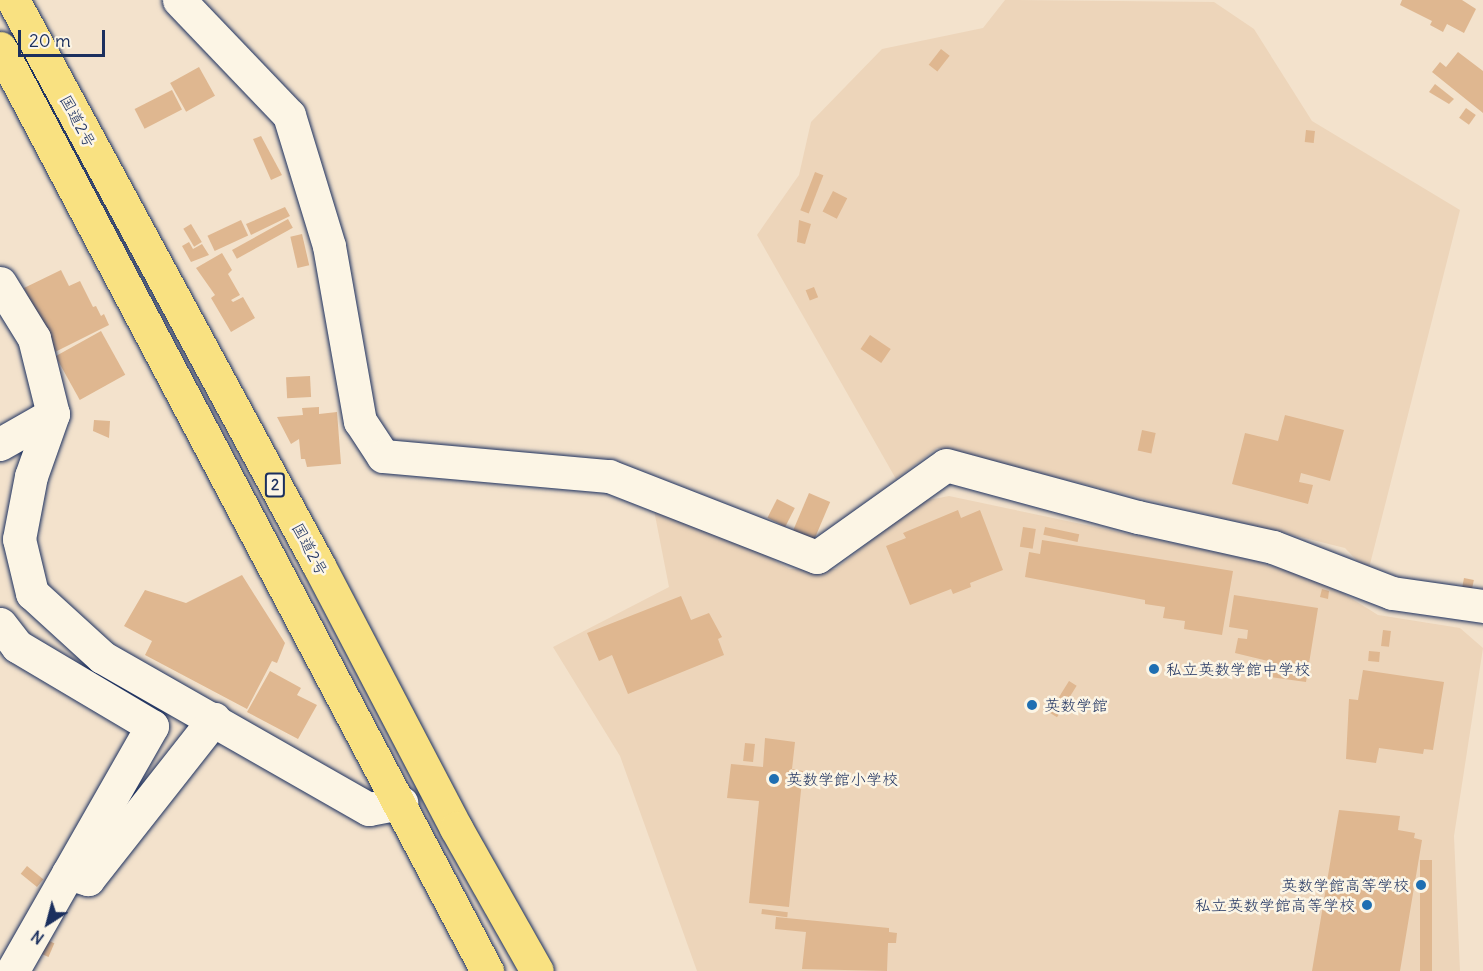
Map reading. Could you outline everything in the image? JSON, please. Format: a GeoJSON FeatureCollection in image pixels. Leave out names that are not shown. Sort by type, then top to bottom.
{"type":"FeatureCollection","features":[{"type":"Feature","properties":{"kind":"highway","name":"国道2号"},"geometry":{"type":"LineString","coordinates":[[13,0],[319,566],[456,828],[537,971]]}},
{"type":"Feature","properties":{"kind":"highway","name":"2"},"geometry":{"type":"LineString","coordinates":[[0,48],[401,803],[487,971]]}},
{"type":"Feature","properties":{"kind":"street"},"geometry":{"type":"LineString","coordinates":[[179,0],[289,115],[328,246],[360,421],[383,456],[609,476],[817,557],[946,465],[1138,517],[1273,547],[1392,593],[1483,606]]}},
{"type":"Feature","properties":{"kind":"street"},"geometry":{"type":"LineString","coordinates":[[0,283],[34,338],[53,414],[31,476],[20,539],[32,593],[102,657],[369,809],[401,803]]}},
{"type":"Feature","properties":{"kind":"street"},"geometry":{"type":"LineString","coordinates":[[0,444],[53,414]]}},
{"type":"Feature","properties":{"kind":"street"},"geometry":{"type":"LineString","coordinates":[[0,624],[17,646],[153,726],[12,971]]}},
{"type":"Feature","properties":{"kind":"street"},"geometry":{"type":"LineString","coordinates":[[68,873],[88,879],[213,719]]}},
{"type":"Feature","properties":{"kind":"shaded area"},"geometry":{"type":"Polygon","coordinates":[[[1005,0],[1214,2],[1254,29],[1312,121],[1460,210],[1368,572],[1345,548],[937,448],[896,479],[757,235],[799,175],[811,122],[882,49],[983,28],[1005,0]]]}},
{"type":"Feature","properties":{"kind":"shaded area","name":"英数学館"},"geometry":{"type":"Polygon","coordinates":[[[949,496],[1252,560],[1325,582],[1378,615],[1460,628],[1483,648],[1454,836],[1460,971],[697,971],[620,756],[553,647],[669,587],[653,505],[720,528],[789,569],[836,569],[918,502],[949,496]]]}},
{"type":"Feature","properties":{"kind":"building"},"geometry":{"type":"Polygon","coordinates":[[[1402,0],[1462,0],[1476,9],[1464,33],[1447,24],[1443,32],[1430,25],[1432,21],[1400,5],[1402,0]]]}},
{"type":"Feature","properties":{"kind":"building"},"geometry":{"type":"Polygon","coordinates":[[[941,49],[950,56],[937,72],[929,65],[941,49]]]}},
{"type":"Feature","properties":{"kind":"building"},"geometry":{"type":"Polygon","coordinates":[[[1458,52],[1483,71],[1483,113],[1432,72],[1440,62],[1446,67],[1458,52]]]}},
{"type":"Feature","properties":{"kind":"building"},"geometry":{"type":"Polygon","coordinates":[[[199,67],[215,96],[186,112],[170,83],[199,67]]]}},
{"type":"Feature","properties":{"kind":"building"},"geometry":{"type":"Polygon","coordinates":[[[1435,84],[1454,99],[1449,104],[1429,92],[1435,84]]]}},
{"type":"Feature","properties":{"kind":"building"},"geometry":{"type":"Polygon","coordinates":[[[172,90],[182,110],[145,129],[135,109],[172,90]]]}},
{"type":"Feature","properties":{"kind":"building"},"geometry":{"type":"Polygon","coordinates":[[[1466,108],[1476,115],[1469,125],[1459,118],[1466,108]]]}},
{"type":"Feature","properties":{"kind":"building"},"geometry":{"type":"Polygon","coordinates":[[[1306,130],[1315,131],[1314,143],[1305,142],[1306,130]]]}},
{"type":"Feature","properties":{"kind":"building"},"geometry":{"type":"Polygon","coordinates":[[[261,136],[282,175],[271,180],[253,139],[261,136]]]}},
{"type":"Feature","properties":{"kind":"building"},"geometry":{"type":"Polygon","coordinates":[[[815,172],[823,175],[809,214],[800,210],[815,172]]]}},
{"type":"Feature","properties":{"kind":"building"},"geometry":{"type":"Polygon","coordinates":[[[833,191],[847,198],[837,219],[823,211],[833,191]]]}},
{"type":"Feature","properties":{"kind":"building"},"geometry":{"type":"Polygon","coordinates":[[[285,207],[290,216],[251,235],[246,224],[285,207]]]}},
{"type":"Feature","properties":{"kind":"building"},"geometry":{"type":"Polygon","coordinates":[[[288,219],[293,228],[237,259],[232,250],[288,219]]]}},
{"type":"Feature","properties":{"kind":"building"},"geometry":{"type":"Polygon","coordinates":[[[241,220],[248,235],[215,251],[207,236],[241,220]]]}},
{"type":"Feature","properties":{"kind":"building"},"geometry":{"type":"Polygon","coordinates":[[[799,220],[811,224],[805,244],[797,242],[799,220]]]}},
{"type":"Feature","properties":{"kind":"building"},"geometry":{"type":"Polygon","coordinates":[[[191,224],[202,242],[194,247],[183,229],[191,224]]]}},
{"type":"Feature","properties":{"kind":"building"},"geometry":{"type":"Polygon","coordinates":[[[302,234],[309,265],[298,268],[290,237],[302,234]]]}},
{"type":"Feature","properties":{"kind":"building"},"geometry":{"type":"Polygon","coordinates":[[[189,242],[193,249],[202,244],[209,255],[191,262],[182,246],[189,242]]]}},
{"type":"Feature","properties":{"kind":"building"},"geometry":{"type":"Polygon","coordinates":[[[222,253],[232,270],[228,274],[240,295],[231,300],[233,302],[243,297],[255,318],[231,332],[211,298],[215,295],[196,268],[222,253]]]}},
{"type":"Feature","properties":{"kind":"building"},"geometry":{"type":"Polygon","coordinates":[[[61,270],[69,286],[80,281],[93,307],[96,306],[101,316],[104,314],[109,325],[55,352],[24,288],[61,270]]]}},
{"type":"Feature","properties":{"kind":"building"},"geometry":{"type":"Polygon","coordinates":[[[814,287],[818,297],[810,301],[806,290],[814,287]]]}},
{"type":"Feature","properties":{"kind":"building"},"geometry":{"type":"Polygon","coordinates":[[[101,331],[125,375],[80,400],[56,356],[101,331]]]}},
{"type":"Feature","properties":{"kind":"building"},"geometry":{"type":"Polygon","coordinates":[[[870,335],[891,349],[881,363],[860,349],[870,335]]]}},
{"type":"Feature","properties":{"kind":"building"},"geometry":{"type":"Polygon","coordinates":[[[310,376],[311,397],[287,398],[286,377],[310,376]]]}},
{"type":"Feature","properties":{"kind":"building"},"geometry":{"type":"Polygon","coordinates":[[[319,407],[319,414],[337,412],[341,464],[307,467],[305,459],[301,459],[299,439],[291,444],[277,417],[303,415],[302,408],[319,407]]]}},
{"type":"Feature","properties":{"kind":"building"},"geometry":{"type":"Polygon","coordinates":[[[1285,415],[1344,430],[1330,481],[1301,473],[1299,482],[1313,485],[1308,504],[1232,484],[1245,433],[1278,441],[1285,415]]]}},
{"type":"Feature","properties":{"kind":"building"},"geometry":{"type":"Polygon","coordinates":[[[94,420],[110,421],[109,438],[93,431],[94,420]]]}},
{"type":"Feature","properties":{"kind":"building"},"geometry":{"type":"Polygon","coordinates":[[[1142,430],[1156,433],[1151,453],[1138,451],[1142,430]]]}},
{"type":"Feature","properties":{"kind":"building"},"geometry":{"type":"Polygon","coordinates":[[[809,493],[830,502],[811,548],[789,539],[809,493]]]}},
{"type":"Feature","properties":{"kind":"building"},"geometry":{"type":"Polygon","coordinates":[[[777,499],[795,508],[785,527],[767,518],[777,499]]]}},
{"type":"Feature","properties":{"kind":"building"},"geometry":{"type":"Polygon","coordinates":[[[958,510],[961,518],[980,510],[1003,570],[970,583],[971,587],[953,594],[951,589],[910,605],[886,546],[906,538],[903,533],[958,510]]]}},
{"type":"Feature","properties":{"kind":"building"},"geometry":{"type":"Polygon","coordinates":[[[1023,527],[1036,529],[1033,549],[1020,547],[1023,527]]]}},
{"type":"Feature","properties":{"kind":"building"},"geometry":{"type":"Polygon","coordinates":[[[1045,527],[1079,534],[1078,542],[1043,535],[1045,527]]]}},
{"type":"Feature","properties":{"kind":"building"},"geometry":{"type":"Polygon","coordinates":[[[1042,540],[1233,571],[1222,635],[1184,629],[1185,621],[1163,618],[1165,607],[1145,604],[1145,600],[1025,577],[1029,552],[1040,554],[1042,540]]]}},
{"type":"Feature","properties":{"kind":"building"},"geometry":{"type":"Polygon","coordinates":[[[242,575],[285,643],[277,663],[272,661],[247,709],[145,655],[152,641],[124,626],[145,590],[186,603],[242,575]]]}},
{"type":"Feature","properties":{"kind":"building"},"geometry":{"type":"Polygon","coordinates":[[[1464,578],[1474,580],[1472,590],[1462,588],[1464,578]]]}},
{"type":"Feature","properties":{"kind":"building"},"geometry":{"type":"Polygon","coordinates":[[[1322,589],[1329,591],[1328,599],[1320,597],[1322,589]]]}},
{"type":"Feature","properties":{"kind":"building"},"geometry":{"type":"Polygon","coordinates":[[[1234,595],[1318,608],[1306,682],[1270,677],[1272,662],[1235,653],[1238,638],[1247,639],[1248,630],[1229,627],[1234,595]]]}},
{"type":"Feature","properties":{"kind":"building"},"geometry":{"type":"Polygon","coordinates":[[[681,596],[691,620],[709,613],[722,637],[718,639],[724,655],[628,694],[612,655],[599,661],[587,633],[681,596]]]}},
{"type":"Feature","properties":{"kind":"building"},"geometry":{"type":"Polygon","coordinates":[[[1383,630],[1391,631],[1389,647],[1381,646],[1383,630]]]}},
{"type":"Feature","properties":{"kind":"building"},"geometry":{"type":"Polygon","coordinates":[[[1369,651],[1380,652],[1379,662],[1368,661],[1369,651]]]}},
{"type":"Feature","properties":{"kind":"building"},"geometry":{"type":"Polygon","coordinates":[[[1363,670],[1444,682],[1433,750],[1424,749],[1423,754],[1379,748],[1376,763],[1346,759],[1349,699],[1358,700],[1363,670]]]}},
{"type":"Feature","properties":{"kind":"building"},"geometry":{"type":"Polygon","coordinates":[[[270,671],[301,688],[297,695],[317,705],[298,739],[247,712],[270,671]]]}},
{"type":"Feature","properties":{"kind":"building"},"geometry":{"type":"Polygon","coordinates":[[[1069,681],[1077,686],[1057,717],[1049,712],[1069,681]]]}},
{"type":"Feature","properties":{"kind":"building"},"geometry":{"type":"Polygon","coordinates":[[[765,738],[795,742],[792,769],[803,771],[789,907],[749,903],[759,801],[727,798],[731,764],[763,767],[765,738]]]}},
{"type":"Feature","properties":{"kind":"building"},"geometry":{"type":"Polygon","coordinates":[[[745,743],[755,744],[753,762],[743,761],[745,743]]]}},
{"type":"Feature","properties":{"kind":"building","name":"私立英数学館高等学校"},"geometry":{"type":"Polygon","coordinates":[[[1339,810],[1400,816],[1398,830],[1415,833],[1414,838],[1422,840],[1400,971],[1312,971],[1339,810]]]}},
{"type":"Feature","properties":{"kind":"building"},"geometry":{"type":"Polygon","coordinates":[[[1420,860],[1432,860],[1432,971],[1420,971],[1420,860]]]}},
{"type":"Feature","properties":{"kind":"building"},"geometry":{"type":"Polygon","coordinates":[[[27,866],[43,879],[37,887],[21,874],[27,866]]]}},
{"type":"Feature","properties":{"kind":"building"},"geometry":{"type":"Polygon","coordinates":[[[762,909],[788,912],[787,917],[761,914],[762,909]]]}},
{"type":"Feature","properties":{"kind":"building"},"geometry":{"type":"Polygon","coordinates":[[[776,917],[889,928],[889,932],[897,933],[896,943],[888,943],[887,971],[802,969],[806,932],[775,929],[776,917]]]}},
{"type":"Feature","properties":{"kind":"building"},"geometry":{"type":"Polygon","coordinates":[[[47,940],[54,943],[49,957],[41,954],[47,940]]]}},
{"type":"Feature","properties":{"kind":"place","name":"私立英数学館中学校"},"geometry":{"type":"Point","coordinates":[1154,669]}},
{"type":"Feature","properties":{"kind":"place","name":"英数学館"},"geometry":{"type":"Point","coordinates":[1032,705]}},
{"type":"Feature","properties":{"kind":"place","name":"英数学館小学校"},"geometry":{"type":"Point","coordinates":[774,779]}},
{"type":"Feature","properties":{"kind":"place","name":"英数学館高等学校"},"geometry":{"type":"Point","coordinates":[1421,885]}},
{"type":"Feature","properties":{"kind":"place","name":"私立英数学館高等学校"},"geometry":{"type":"Point","coordinates":[1367,905]}}]}
